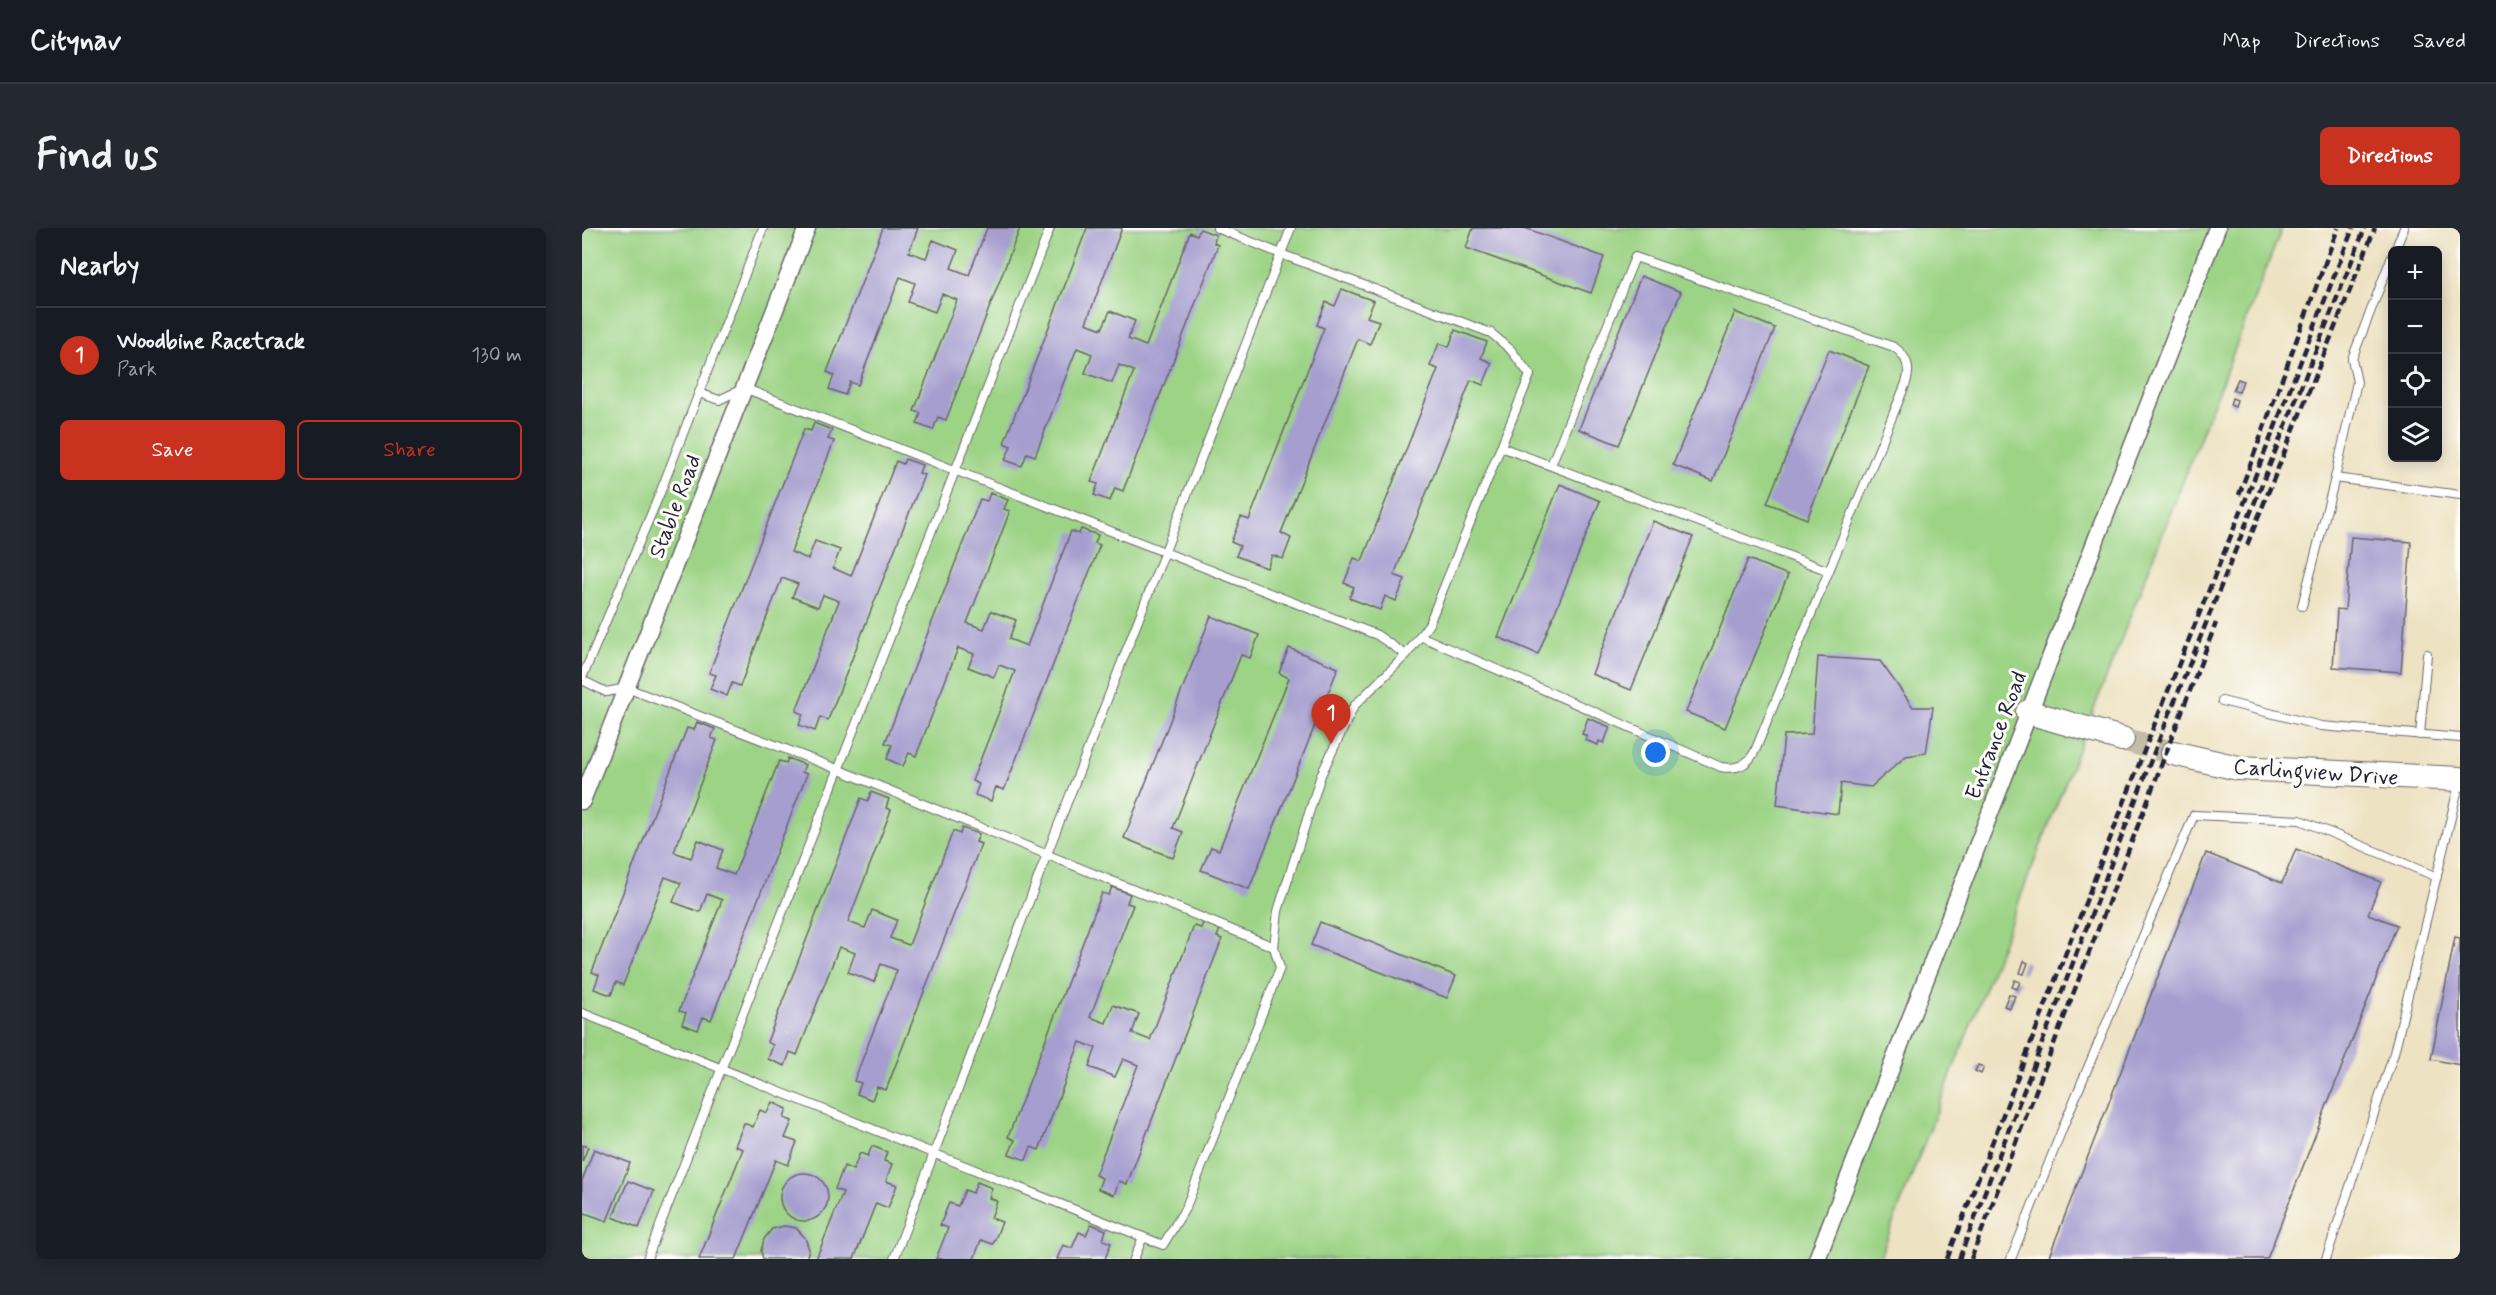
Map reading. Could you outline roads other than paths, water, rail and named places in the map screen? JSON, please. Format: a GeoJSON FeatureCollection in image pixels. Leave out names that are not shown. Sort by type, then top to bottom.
{"type":"FeatureCollection","features":[{"type":"Feature","properties":{"kind":"street","name":"Stable Road"},"geometry":{"type":"LineString","coordinates":[[582,801],[807,228]]}},
{"type":"Feature","properties":{"kind":"street","name":"Entrance Road"},"geometry":{"type":"LineString","coordinates":[[1817,1259],[2217,228]]}},
{"type":"Feature","properties":{"kind":"street"},"geometry":{"type":"LineString","coordinates":[[2028,712],[2122,739]]}},
{"type":"Feature","properties":{"kind":"street","name":"Carlingview Drive"},"geometry":{"type":"LineString","coordinates":[[2173,753],[2238,768],[2460,780]]}},
{"type":"Feature","properties":{"kind":"lane"},"geometry":{"type":"LineString","coordinates":[[763,228],[660,493],[582,679],[606,692],[627,688],[837,769],[1274,947]]}},
{"type":"Feature","properties":{"kind":"lane"},"geometry":{"type":"LineString","coordinates":[[647,1259],[1050,228]]}},
{"type":"Feature","properties":{"kind":"lane"},"geometry":{"type":"LineString","coordinates":[[582,1013],[935,1152],[1163,1245],[1186,1207],[1280,968],[1274,947],[1278,911],[1321,775],[1354,706],[1406,655],[1429,624],[1530,375],[1511,350],[1491,333],[1218,228]]}},
{"type":"Feature","properties":{"kind":"lane"},"geometry":{"type":"LineString","coordinates":[[894,1259],[1047,854],[1291,228]]}},
{"type":"Feature","properties":{"kind":"lane"},"geometry":{"type":"LineString","coordinates":[[2397,246],[2404,228]]}},
{"type":"Feature","properties":{"kind":"lane"},"geometry":{"type":"LineString","coordinates":[[1420,636],[1722,767],[1730,769],[1745,764],[1755,751],[1909,375],[1906,359],[1894,347],[1635,257],[1551,465]]}},
{"type":"Feature","properties":{"kind":"lane"},"geometry":{"type":"LineString","coordinates":[[2302,606],[2335,478],[2356,382],[2352,359],[2388,266]]}},
{"type":"Feature","properties":{"kind":"lane"},"geometry":{"type":"LineString","coordinates":[[699,393],[719,400],[744,388],[1377,635],[1406,655]]}},
{"type":"Feature","properties":{"kind":"lane"},"geometry":{"type":"LineString","coordinates":[[1501,447],[1829,571]]}},
{"type":"Feature","properties":{"kind":"lane"},"geometry":{"type":"LineString","coordinates":[[2335,478],[2460,495]]}},
{"type":"Feature","properties":{"kind":"lane"},"geometry":{"type":"LineString","coordinates":[[2420,735],[2427,654]]}},
{"type":"Feature","properties":{"kind":"lane"},"geometry":{"type":"LineString","coordinates":[[2222,701],[2321,726],[2460,738]]}},
{"type":"Feature","properties":{"kind":"lane"},"geometry":{"type":"LineString","coordinates":[[2326,1259],[2394,1053],[2460,780]]}},
{"type":"Feature","properties":{"kind":"lane"},"geometry":{"type":"LineString","coordinates":[[2011,1259],[2063,1127],[2194,815],[2300,820],[2437,878]]}},
{"type":"Feature","properties":{"kind":"lane"},"geometry":{"type":"LineString","coordinates":[[1134,1259],[1143,1237]]}},
{"type":"Feature","properties":{"kind":"tunnel"},"geometry":{"type":"LineString","coordinates":[[2122,739],[2173,753]]}},
{"type":"Feature","properties":{"kind":"railway"},"geometry":{"type":"LineString","coordinates":[[2239,495],[2338,228]]}},
{"type":"Feature","properties":{"kind":"railway"},"geometry":{"type":"LineString","coordinates":[[1947,1259],[2155,723],[2353,228]]}},
{"type":"Feature","properties":{"kind":"railway"},"geometry":{"type":"LineString","coordinates":[[1959,1259],[2151,760],[2365,228]]}},
{"type":"Feature","properties":{"kind":"railway"},"geometry":{"type":"LineString","coordinates":[[2247,545],[2375,228]]}},
{"type":"Feature","properties":{"kind":"railway"},"geometry":{"type":"LineString","coordinates":[[1971,1259],[2216,623]]}},
{"type":"Feature","properties":{"kind":"place","name":"Woodbine Racetrack"},"geometry":{"type":"Point","coordinates":[1331,744]}}]}
